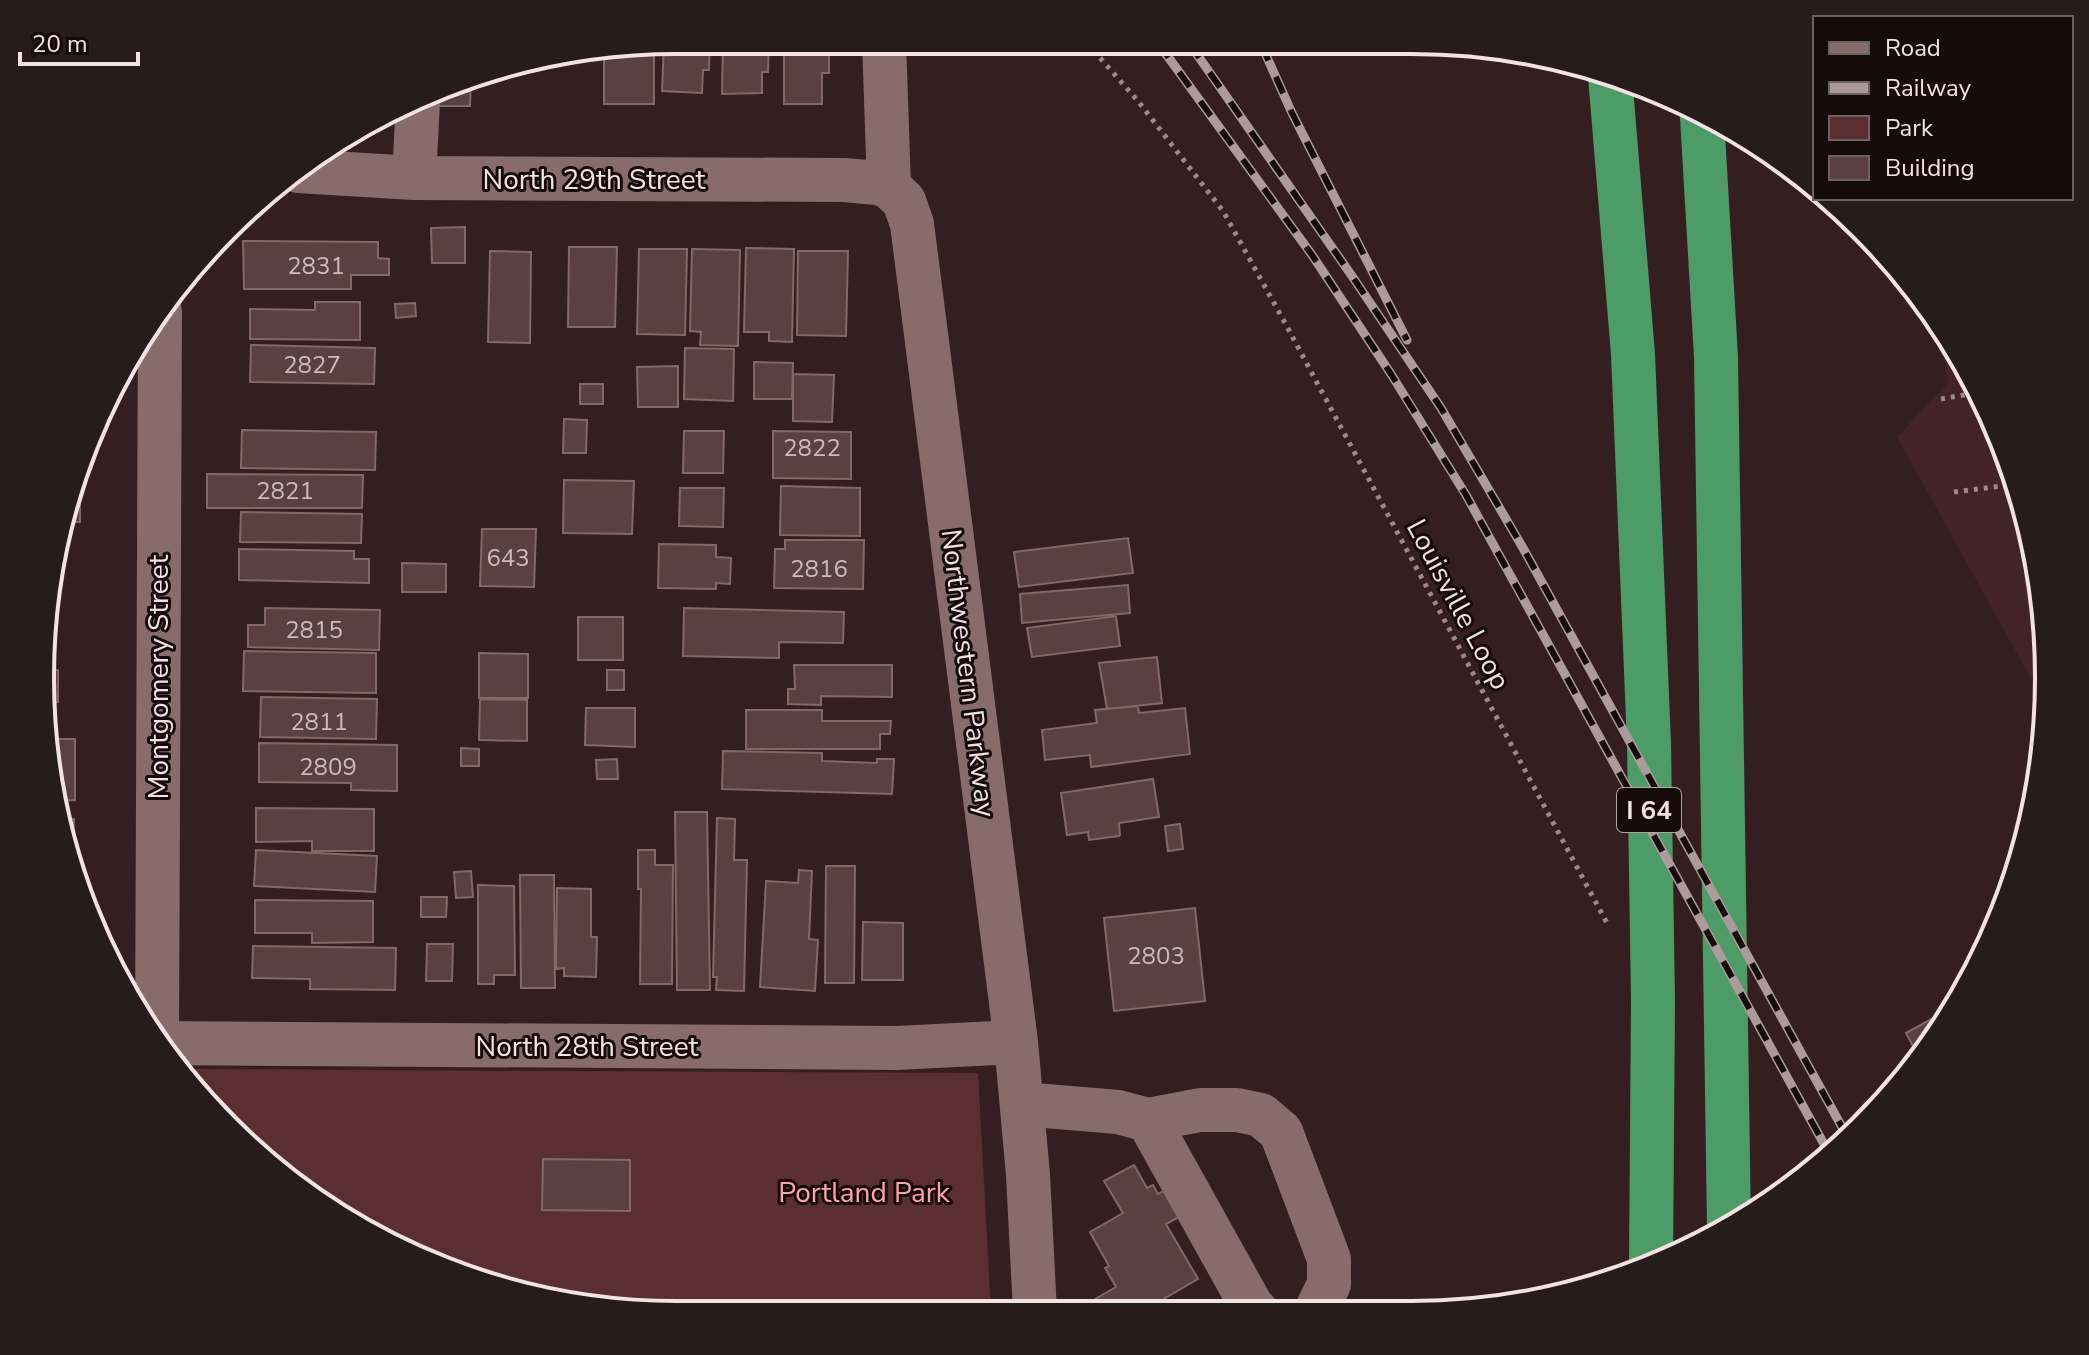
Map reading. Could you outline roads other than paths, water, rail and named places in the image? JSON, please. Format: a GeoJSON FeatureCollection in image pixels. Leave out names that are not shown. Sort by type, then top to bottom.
{"type":"FeatureCollection","features":[{"type":"Feature","properties":{"kind":"highway","name":"I 64"},"geometry":{"type":"LineString","coordinates":[[1611,87],[1633,354],[1649,744],[1653,1001],[1651,1254]]}},
{"type":"Feature","properties":{"kind":"highway"},"geometry":{"type":"LineString","coordinates":[[1703,127],[1716,357],[1729,1214]]}},
{"type":"Feature","properties":{"kind":"street"},"geometry":{"type":"LineString","coordinates":[[884,54],[889,187]]}},
{"type":"Feature","properties":{"kind":"street"},"geometry":{"type":"LineString","coordinates":[[414,178],[417,111]]}},
{"type":"Feature","properties":{"kind":"street","name":"North 29th Street"},"geometry":{"type":"LineString","coordinates":[[313,172],[414,178],[844,180],[889,187]]}},
{"type":"Feature","properties":{"kind":"street","name":"Northwestern Parkway"},"geometry":{"type":"LineString","coordinates":[[889,187],[904,201],[912,224],[1016,1042],[1028,1175],[1034,1301]]}},
{"type":"Feature","properties":{"kind":"street","name":"Montgomery Street"},"geometry":{"type":"LineString","coordinates":[[157,1021],[160,330]]}},
{"type":"Feature","properties":{"kind":"street","name":"North 28th Street"},"geometry":{"type":"LineString","coordinates":[[173,1043],[896,1048],[1016,1042]]}},
{"type":"Feature","properties":{"kind":"street"},"geometry":{"type":"LineString","coordinates":[[1022,1104],[1118,1112],[1148,1120],[1200,1110],[1237,1110],[1261,1115],[1281,1132],[1329,1259],[1329,1284],[1321,1301]]}},
{"type":"Feature","properties":{"kind":"street"},"geometry":{"type":"LineString","coordinates":[[1148,1120],[1249,1301]]}},
{"type":"Feature","properties":{"kind":"railway"},"geometry":{"type":"LineString","coordinates":[[1166,54],[1312,255],[1466,495],[1824,1145]]}},
{"type":"Feature","properties":{"kind":"railway"},"geometry":{"type":"LineString","coordinates":[[1197,54],[1441,408],[1523,548],[1842,1127]]}},
{"type":"Feature","properties":{"kind":"railway"},"geometry":{"type":"LineString","coordinates":[[1265,54],[1292,113],[1407,340]]}},
{"type":"Feature","properties":{"kind":"park label","name":"Portland Park"},"geometry":{"type":"Point","coordinates":[864,1192]}}]}
